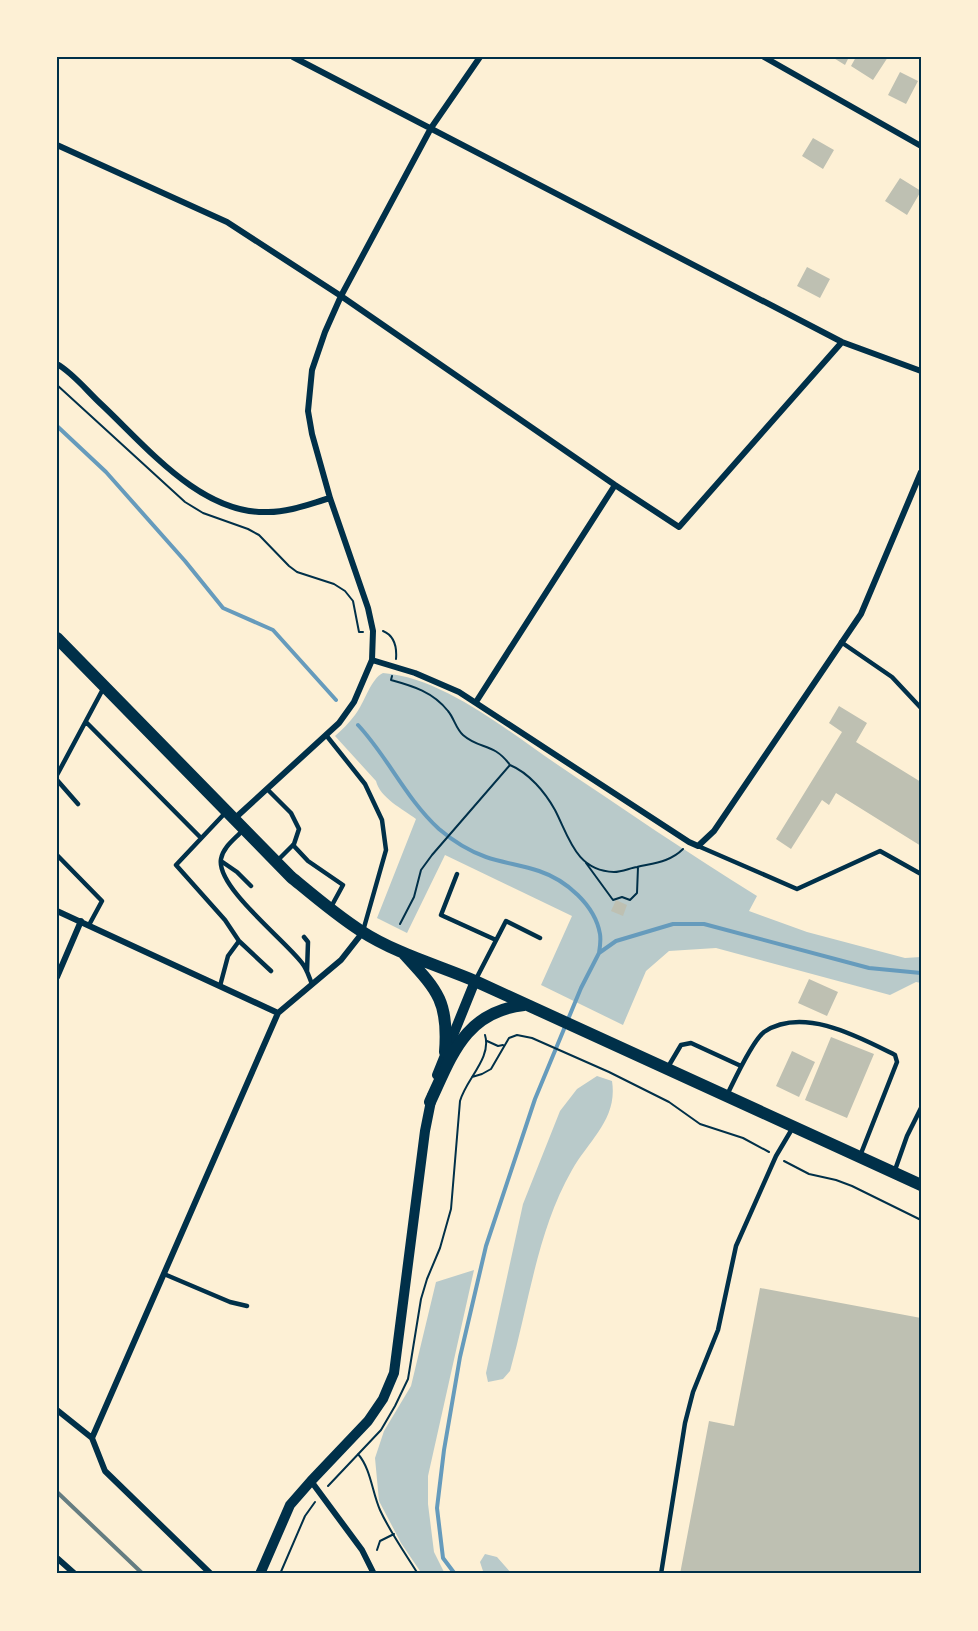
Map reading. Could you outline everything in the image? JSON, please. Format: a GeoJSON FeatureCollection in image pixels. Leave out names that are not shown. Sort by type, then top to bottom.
{"type":"FeatureCollection","features":[{"type":"Feature","properties":{"kind":"main road"},"geometry":{"type":"LineString","coordinates":[[57,638],[291,878],[363,932],[401,951],[475,981],[727,1095],[921,1185]]}},
{"type":"Feature","properties":{"kind":"main road"},"geometry":{"type":"LineString","coordinates":[[401,951],[431,984],[441,1002],[447,1028],[445,1052]]}},
{"type":"Feature","properties":{"kind":"main road"},"geometry":{"type":"LineString","coordinates":[[430,1102],[451,1057],[476,1023],[510,1006],[525,1004]]}},
{"type":"Feature","properties":{"kind":"street"},"geometry":{"type":"LineString","coordinates":[[294,57],[842,342],[921,372]]}},
{"type":"Feature","properties":{"kind":"street"},"geometry":{"type":"LineString","coordinates":[[230,816],[268,790],[339,723],[354,702],[372,660],[373,631],[368,608],[330,498],[312,434],[308,411],[312,370],[341,296],[431,128],[480,57]]}},
{"type":"Feature","properties":{"kind":"street"},"geometry":{"type":"LineString","coordinates":[[764,57],[921,146]]}},
{"type":"Feature","properties":{"kind":"street"},"geometry":{"type":"LineString","coordinates":[[57,145],[227,222],[341,296],[679,527],[842,342]]}},
{"type":"Feature","properties":{"kind":"street"},"geometry":{"type":"LineString","coordinates":[[57,364],[179,477],[204,496],[230,507],[252,512],[293,510],[330,498]]}},
{"type":"Feature","properties":{"kind":"street"},"geometry":{"type":"LineString","coordinates":[[372,660],[438,681],[476,702],[698,846],[714,831],[861,614],[921,472]]}},
{"type":"Feature","properties":{"kind":"street"},"geometry":{"type":"LineString","coordinates":[[476,702],[615,485]]}},
{"type":"Feature","properties":{"kind":"street"},"geometry":{"type":"LineString","coordinates":[[57,911],[278,1013]]}},
{"type":"Feature","properties":{"kind":"street"},"geometry":{"type":"LineString","coordinates":[[57,977],[81,921]]}},
{"type":"Feature","properties":{"kind":"street"},"geometry":{"type":"LineString","coordinates":[[92,1438],[278,1013],[341,960],[363,932]]}},
{"type":"Feature","properties":{"kind":"street"},"geometry":{"type":"LineString","coordinates":[[260,1574],[290,1505],[368,1421],[383,1399],[394,1373],[430,1102],[445,1052],[475,981]]}},
{"type":"Feature","properties":{"kind":"street"},"geometry":{"type":"LineString","coordinates":[[57,1410],[92,1438],[105,1471],[211,1574]]}},
{"type":"Feature","properties":{"kind":"street"},"geometry":{"type":"LineString","coordinates":[[310,1481],[357,1543],[374,1574]]}},
{"type":"Feature","properties":{"kind":"street"},"geometry":{"type":"LineString","coordinates":[[57,1557],[75,1574]]}},
{"type":"Feature","properties":{"kind":"lane"},"geometry":{"type":"LineString","coordinates":[[841,642],[892,677],[921,708]]}},
{"type":"Feature","properties":{"kind":"lane"},"geometry":{"type":"LineString","coordinates":[[57,775],[105,687]]}},
{"type":"Feature","properties":{"kind":"lane"},"geometry":{"type":"LineString","coordinates":[[86,722],[201,838]]}},
{"type":"Feature","properties":{"kind":"lane"},"geometry":{"type":"LineString","coordinates":[[326,735],[366,784],[382,820],[386,850],[363,932]]}},
{"type":"Feature","properties":{"kind":"lane"},"geometry":{"type":"LineString","coordinates":[[57,780],[78,804]]}},
{"type":"Feature","properties":{"kind":"lane"},"geometry":{"type":"LineString","coordinates":[[268,790],[291,813],[298,829],[293,845],[276,862]]}},
{"type":"Feature","properties":{"kind":"lane"},"geometry":{"type":"LineString","coordinates":[[230,816],[201,838],[176,865],[225,920],[239,941],[271,971]]}},
{"type":"Feature","properties":{"kind":"lane"},"geometry":{"type":"LineString","coordinates":[[243,830],[224,851],[221,861],[222,871],[231,886],[302,963],[312,984]]}},
{"type":"Feature","properties":{"kind":"lane"},"geometry":{"type":"LineString","coordinates":[[293,845],[308,861],[343,885],[330,909]]}},
{"type":"Feature","properties":{"kind":"lane"},"geometry":{"type":"LineString","coordinates":[[698,846],[798,888],[880,851],[921,874]]}},
{"type":"Feature","properties":{"kind":"lane"},"geometry":{"type":"LineString","coordinates":[[57,855],[102,901],[89,925]]}},
{"type":"Feature","properties":{"kind":"lane"},"geometry":{"type":"LineString","coordinates":[[221,861],[251,886]]}},
{"type":"Feature","properties":{"kind":"lane"},"geometry":{"type":"LineString","coordinates":[[457,874],[441,915],[496,940]]}},
{"type":"Feature","properties":{"kind":"lane"},"geometry":{"type":"LineString","coordinates":[[475,981],[506,921],[540,938]]}},
{"type":"Feature","properties":{"kind":"lane"},"geometry":{"type":"LineString","coordinates":[[304,937],[308,942],[307,972]]}},
{"type":"Feature","properties":{"kind":"lane"},"geometry":{"type":"LineString","coordinates":[[220,986],[228,956],[239,941]]}},
{"type":"Feature","properties":{"kind":"lane"},"geometry":{"type":"LineString","coordinates":[[727,1095],[741,1066],[763,1033],[781,1025],[809,1022],[842,1029],[895,1055],[897,1062],[859,1157]]}},
{"type":"Feature","properties":{"kind":"lane"},"geometry":{"type":"LineString","coordinates":[[667,1068],[681,1045],[691,1043],[741,1066]]}},
{"type":"Feature","properties":{"kind":"lane"},"geometry":{"type":"LineString","coordinates":[[894,1173],[907,1136],[921,1108]]}},
{"type":"Feature","properties":{"kind":"lane"},"geometry":{"type":"LineString","coordinates":[[661,1574],[685,1423],[693,1392],[718,1330],[731,1262],[776,1156],[794,1127]]}},
{"type":"Feature","properties":{"kind":"lane"},"geometry":{"type":"LineString","coordinates":[[164,1274],[230,1302],[247,1306]]}},
{"type":"Feature","properties":{"kind":"path"},"geometry":{"type":"LineString","coordinates":[[383,631],[388,633],[395,642],[396,656]]}},
{"type":"Feature","properties":{"kind":"path"},"geometry":{"type":"LineString","coordinates":[[392,675],[391,680],[415,687],[435,697],[465,737],[502,754],[510,765],[517,768],[545,794],[570,844],[613,900],[622,897],[630,900],[637,893],[638,866]]}},
{"type":"Feature","properties":{"kind":"path"},"geometry":{"type":"LineString","coordinates":[[400,924],[414,897],[421,870],[510,765]]}},
{"type":"Feature","properties":{"kind":"path"},"geometry":{"type":"LineString","coordinates":[[585,861],[600,869],[615,872],[664,862],[681,852],[689,842]]}},
{"type":"Feature","properties":{"kind":"path"},"geometry":{"type":"LineString","coordinates":[[338,1475],[388,1420],[408,1379],[421,1299],[440,1248],[451,1209],[460,1101],[471,1077],[484,1057],[487,1041],[483,1030]]}},
{"type":"Feature","properties":{"kind":"path"},"geometry":{"type":"LineString","coordinates":[[471,1077],[491,1069],[509,1038],[517,1035],[532,1038],[609,1072],[677,1106],[700,1124],[743,1138],[797,1170],[852,1186],[921,1220]]}},
{"type":"Feature","properties":{"kind":"path"},"geometry":{"type":"LineString","coordinates":[[487,1041],[498,1046],[504,1045]]}},
{"type":"Feature","properties":{"kind":"path"},"geometry":{"type":"LineString","coordinates":[[358,1454],[365,1462],[380,1511],[418,1574]]}},
{"type":"Feature","properties":{"kind":"path"},"geometry":{"type":"LineString","coordinates":[[280,1574],[305,1516]]}},
{"type":"Feature","properties":{"kind":"path"},"geometry":{"type":"LineString","coordinates":[[378,1550],[380,1541],[394,1534]]}},
{"type":"Feature","properties":{"kind":"shaded area"},"geometry":{"type":"Polygon","coordinates":[[[383,673],[406,677],[429,685],[495,721],[656,831],[757,896],[749,911],[807,932],[905,958],[921,957],[921,983],[916,982],[890,995],[716,948],[669,951],[646,971],[623,1025],[541,985],[572,916],[445,855],[407,933],[377,918],[416,819],[382,793],[376,781],[335,736],[355,715],[375,680],[383,673]]]}},
{"type":"Feature","properties":{"kind":"shaded area"},"geometry":{"type":"Polygon","coordinates":[[[597,1076],[612,1081],[611,1107],[601,1128],[572,1170],[550,1218],[535,1268],[510,1371],[503,1379],[488,1382],[486,1373],[523,1204],[560,1111],[577,1089],[597,1076]]]}},
{"type":"Feature","properties":{"kind":"shaded area"},"geometry":{"type":"Polygon","coordinates":[[[474,1270],[428,1476],[428,1504],[434,1552],[445,1574],[422,1574],[401,1543],[379,1501],[375,1458],[384,1431],[411,1386],[436,1282],[474,1270]]]}},
{"type":"Feature","properties":{"kind":"shaded area"},"geometry":{"type":"Polygon","coordinates":[[[485,1554],[497,1557],[512,1574],[484,1574],[480,1562],[485,1554]]]}},
{"type":"Feature","properties":{"kind":"building"},"geometry":{"type":"Polygon","coordinates":[[[832,57],[849,57],[845,65],[832,57]]]}},
{"type":"Feature","properties":{"kind":"building"},"geometry":{"type":"Polygon","coordinates":[[[856,57],[888,57],[873,80],[851,66],[856,57]]]}},
{"type":"Feature","properties":{"kind":"building"},"geometry":{"type":"Polygon","coordinates":[[[900,72],[918,81],[906,104],[888,95],[900,72]]]}},
{"type":"Feature","properties":{"kind":"building"},"geometry":{"type":"Polygon","coordinates":[[[813,138],[834,150],[823,169],[802,156],[813,138]]]}},
{"type":"Feature","properties":{"kind":"building"},"geometry":{"type":"Polygon","coordinates":[[[900,178],[921,191],[907,215],[885,201],[900,178]]]}},
{"type":"Feature","properties":{"kind":"building"},"geometry":{"type":"Polygon","coordinates":[[[807,267],[830,279],[820,298],[797,286],[807,267]]]}},
{"type":"Feature","properties":{"kind":"building"},"geometry":{"type":"Polygon","coordinates":[[[839,706],[867,723],[856,742],[921,782],[921,846],[836,793],[829,805],[822,800],[791,849],[776,839],[842,732],[829,723],[839,706]]]}},
{"type":"Feature","properties":{"kind":"building"},"geometry":{"type":"Polygon","coordinates":[[[616,900],[627,905],[623,916],[611,911],[616,900]]]}},
{"type":"Feature","properties":{"kind":"building"},"geometry":{"type":"Polygon","coordinates":[[[809,979],[838,992],[827,1016],[798,1003],[809,979]]]}},
{"type":"Feature","properties":{"kind":"building"},"geometry":{"type":"Polygon","coordinates":[[[831,1037],[874,1054],[847,1118],[805,1100],[831,1037]]]}},
{"type":"Feature","properties":{"kind":"building"},"geometry":{"type":"Polygon","coordinates":[[[792,1051],[815,1062],[799,1097],[776,1086],[792,1051]]]}},
{"type":"Feature","properties":{"kind":"building"},"geometry":{"type":"Polygon","coordinates":[[[760,1288],[921,1318],[921,1574],[680,1574],[709,1421],[734,1426],[760,1288]]]}},
{"type":"Feature","properties":{"kind":"waterway"},"geometry":{"type":"LineString","coordinates":[[57,426],[106,472],[185,561],[223,608],[273,630],[336,700]]}},
{"type":"Feature","properties":{"kind":"waterway"},"geometry":{"type":"LineString","coordinates":[[358,725],[417,805],[444,833],[480,855],[549,875],[578,895],[597,923],[600,936],[599,953]]}},
{"type":"Feature","properties":{"kind":"waterway"},"geometry":{"type":"LineString","coordinates":[[455,1574],[443,1558],[437,1508],[444,1450],[460,1357],[486,1246],[535,1099],[581,988],[599,953],[616,941],[673,924],[704,924],[869,968],[921,973]]}},
{"type":"Feature","properties":{"kind":"railway"},"geometry":{"type":"LineString","coordinates":[[57,1492],[143,1574]]}}]}
